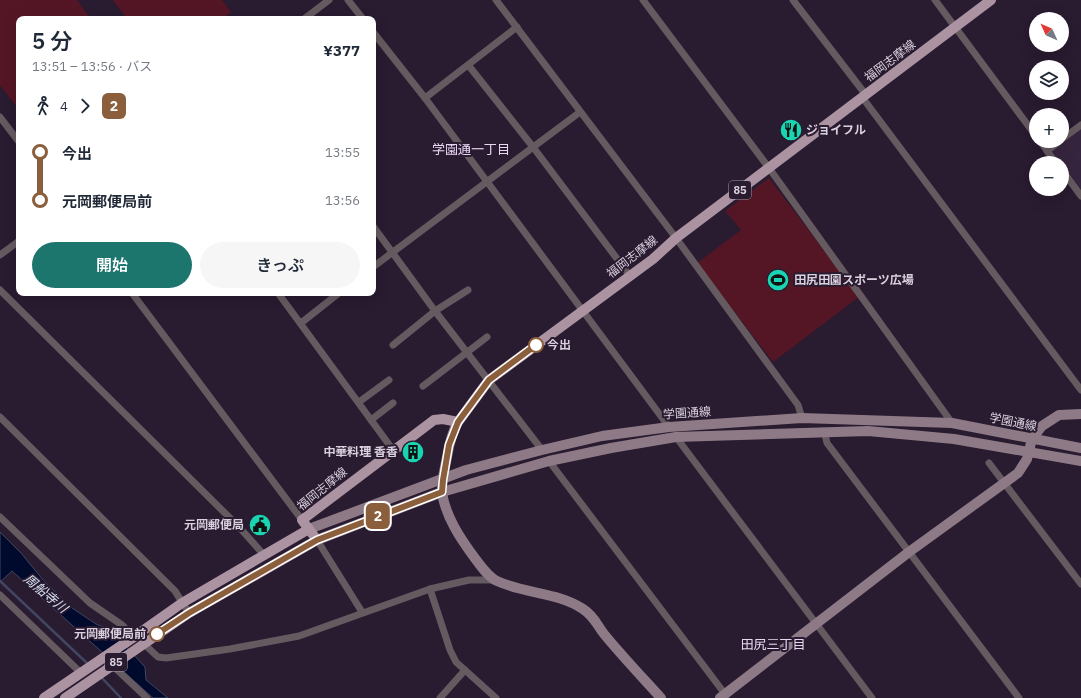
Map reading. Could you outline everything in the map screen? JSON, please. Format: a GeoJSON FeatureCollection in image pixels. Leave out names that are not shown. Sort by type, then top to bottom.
{"type":"FeatureCollection","features":[{"type":"Feature","properties":{"kind":"main road","name":"福岡志摩線"},"geometry":{"type":"LineString","coordinates":[[136,640],[189,613],[317,540],[302,520],[434,420],[444,419],[458,422],[489,380],[653,259],[676,238],[992,0]]}},
{"type":"Feature","properties":{"kind":"main road","name":"福岡志摩線"},"geometry":{"type":"LineString","coordinates":[[65,698],[112,665],[136,640],[182,603],[309,529]]}},
{"type":"Feature","properties":{"kind":"main road","name":"85"},"geometry":{"type":"LineString","coordinates":[[44,698],[81,673],[136,640]]}},
{"type":"Feature","properties":{"kind":"street"},"geometry":{"type":"LineString","coordinates":[[308,16],[329,0]]}},
{"type":"Feature","properties":{"kind":"street"},"geometry":{"type":"LineString","coordinates":[[348,0],[361,16]]}},
{"type":"Feature","properties":{"kind":"street"},"geometry":{"type":"LineString","coordinates":[[496,0],[676,238],[798,405],[802,418]]}},
{"type":"Feature","properties":{"kind":"street"},"geometry":{"type":"LineString","coordinates":[[643,0],[769,168],[952,423]]}},
{"type":"Feature","properties":{"kind":"street"},"geometry":{"type":"LineString","coordinates":[[792,0],[1081,390]]}},
{"type":"Feature","properties":{"kind":"street"},"geometry":{"type":"LineString","coordinates":[[934,0],[1029,127]]}},
{"type":"Feature","properties":{"kind":"street"},"geometry":{"type":"LineString","coordinates":[[425,98],[469,66],[517,27]]}},
{"type":"Feature","properties":{"kind":"street"},"geometry":{"type":"LineString","coordinates":[[376,36],[425,98],[485,181],[583,310],[669,427]]}},
{"type":"Feature","properties":{"kind":"street"},"geometry":{"type":"LineString","coordinates":[[469,66],[533,147],[630,276]]}},
{"type":"Feature","properties":{"kind":"street"},"geometry":{"type":"LineString","coordinates":[[376,265],[485,181],[580,112]]}},
{"type":"Feature","properties":{"kind":"street"},"geometry":{"type":"LineString","coordinates":[[0,117],[16,138]]}},
{"type":"Feature","properties":{"kind":"street"},"geometry":{"type":"LineString","coordinates":[[1069,134],[1081,126]]}},
{"type":"Feature","properties":{"kind":"street"},"geometry":{"type":"LineString","coordinates":[[1050,148],[1047,150],[1051,156]]}},
{"type":"Feature","properties":{"kind":"street"},"geometry":{"type":"LineString","coordinates":[[1069,180],[1081,196]]}},
{"type":"Feature","properties":{"kind":"street"},"geometry":{"type":"LineString","coordinates":[[376,230],[435,311],[542,450]]}},
{"type":"Feature","properties":{"kind":"street"},"geometry":{"type":"LineString","coordinates":[[0,255],[16,243]]}},
{"type":"Feature","properties":{"kind":"street"},"geometry":{"type":"LineString","coordinates":[[0,290],[240,528],[264,555]]}},
{"type":"Feature","properties":{"kind":"street"},"geometry":{"type":"LineString","coordinates":[[393,345],[435,311],[468,290]]}},
{"type":"Feature","properties":{"kind":"street"},"geometry":{"type":"LineString","coordinates":[[134,296],[302,520]]}},
{"type":"Feature","properties":{"kind":"street"},"geometry":{"type":"LineString","coordinates":[[280,296],[394,450]]}},
{"type":"Feature","properties":{"kind":"street"},"geometry":{"type":"LineString","coordinates":[[301,323],[335,296]]}},
{"type":"Feature","properties":{"kind":"street"},"geometry":{"type":"LineString","coordinates":[[423,386],[487,337]]}},
{"type":"Feature","properties":{"kind":"street"},"geometry":{"type":"LineString","coordinates":[[359,402],[389,380]]}},
{"type":"Feature","properties":{"kind":"street"},"geometry":{"type":"LineString","coordinates":[[371,420],[393,403]]}},
{"type":"Feature","properties":{"kind":"street"},"geometry":{"type":"LineString","coordinates":[[549,461],[723,696],[909,552],[1018,473],[1027,458],[1032,439],[1042,426],[1059,415],[1081,414]]}},
{"type":"Feature","properties":{"kind":"street"},"geometry":{"type":"LineString","coordinates":[[0,417],[175,591],[189,613]]}},
{"type":"Feature","properties":{"kind":"street","name":"学園通線"},"geometry":{"type":"LineString","coordinates":[[309,529],[443,480],[466,470],[602,436],[669,427],[802,418],[952,423],[1081,448]]}},
{"type":"Feature","properties":{"kind":"street"},"geometry":{"type":"LineString","coordinates":[[458,422],[449,445],[442,492],[454,526],[479,564],[495,580]]}},
{"type":"Feature","properties":{"kind":"street"},"geometry":{"type":"LineString","coordinates":[[824,431],[827,443],[1019,698]]}},
{"type":"Feature","properties":{"kind":"street","name":"学園通線"},"geometry":{"type":"LineString","coordinates":[[317,540],[442,492],[549,461],[611,448],[676,437],[824,431],[868,431],[916,434],[1028,451],[1081,461]]}},
{"type":"Feature","properties":{"kind":"street"},"geometry":{"type":"LineString","coordinates":[[676,437],[872,698]]}},
{"type":"Feature","properties":{"kind":"street"},"geometry":{"type":"LineString","coordinates":[[989,463],[1081,584]]}},
{"type":"Feature","properties":{"kind":"street"},"geometry":{"type":"LineString","coordinates":[[0,517],[90,603],[122,625],[136,640],[158,657],[166,658],[230,649],[299,636],[362,612],[430,589],[469,580],[495,580],[517,588],[558,597],[583,609],[595,619],[603,632],[661,698]]}},
{"type":"Feature","properties":{"kind":"street"},"geometry":{"type":"LineString","coordinates":[[317,540],[362,612]]}},
{"type":"Feature","properties":{"kind":"street"},"geometry":{"type":"LineString","coordinates":[[430,589],[450,650],[456,662],[496,698]]}},
{"type":"Feature","properties":{"kind":"street"},"geometry":{"type":"LineString","coordinates":[[0,595],[81,673]]}},
{"type":"Feature","properties":{"kind":"street"},"geometry":{"type":"LineString","coordinates":[[112,665],[147,698]]}},
{"type":"Feature","properties":{"kind":"street"},"geometry":{"type":"LineString","coordinates":[[440,698],[465,670]]}},
{"type":"Feature","properties":{"kind":"shaded area"},"geometry":{"type":"Polygon","coordinates":[[[0,0],[77,0],[89,16],[16,16],[16,106],[0,85],[0,0]]]}},
{"type":"Feature","properties":{"kind":"shaded area"},"geometry":{"type":"Polygon","coordinates":[[[113,0],[222,0],[231,12],[226,16],[125,16],[113,0]]]}},
{"type":"Feature","properties":{"kind":"shaded area"},"geometry":{"type":"Polygon","coordinates":[[[1081,129],[1081,190],[1069,174],[1069,156],[1056,156],[1052,151],[1056,148],[1069,148],[1069,138],[1081,129]]]}},
{"type":"Feature","properties":{"kind":"shaded area","name":"田尻田園スポーツ広場"},"geometry":{"type":"Polygon","coordinates":[[[769,178],[859,297],[773,362],[697,263],[741,230],[725,211],[769,178]]]}},
{"type":"Feature","properties":{"kind":"water","name":"周船寺川"},"geometry":{"type":"Polygon","coordinates":[[[0,532],[21,553],[43,580],[72,608],[96,624],[111,630],[145,667],[146,680],[168,698],[153,698],[12,571],[0,582],[0,532]]]}},
{"type":"Feature","properties":{"kind":"waterway"},"geometry":{"type":"LineString","coordinates":[[0,581],[89,665]]}},
{"type":"Feature","properties":{"kind":"waterway"},"geometry":{"type":"LineString","coordinates":[[101,677],[121,698]]}},
{"type":"Feature","properties":{"kind":"bus line","name":"2"},"geometry":{"type":"LineString","coordinates":[[157,634],[189,613],[317,540],[442,492],[449,445],[458,422],[489,380],[536,345]]}},
{"type":"Feature","properties":{"kind":"place","name":"ジョイフル"},"geometry":{"type":"Point","coordinates":[791,130]}},
{"type":"Feature","properties":{"kind":"place","name":"田尻田園スポーツ広場"},"geometry":{"type":"Point","coordinates":[778,280]}},
{"type":"Feature","properties":{"kind":"place","name":"今出"},"geometry":{"type":"Point","coordinates":[536,345]}},
{"type":"Feature","properties":{"kind":"place","name":"中華料理 香香"},"geometry":{"type":"Point","coordinates":[413,452]}},
{"type":"Feature","properties":{"kind":"place","name":"元岡郵便局"},"geometry":{"type":"Point","coordinates":[260,525]}},
{"type":"Feature","properties":{"kind":"place","name":"元岡郵便局前"},"geometry":{"type":"Point","coordinates":[157,634]}},
{"type":"Feature","properties":{"kind":"district","name":"学園通一丁目"},"geometry":{"type":"Point","coordinates":[471,149]}},
{"type":"Feature","properties":{"kind":"district","name":"田尻三丁目"},"geometry":{"type":"Point","coordinates":[773,644]}}]}
